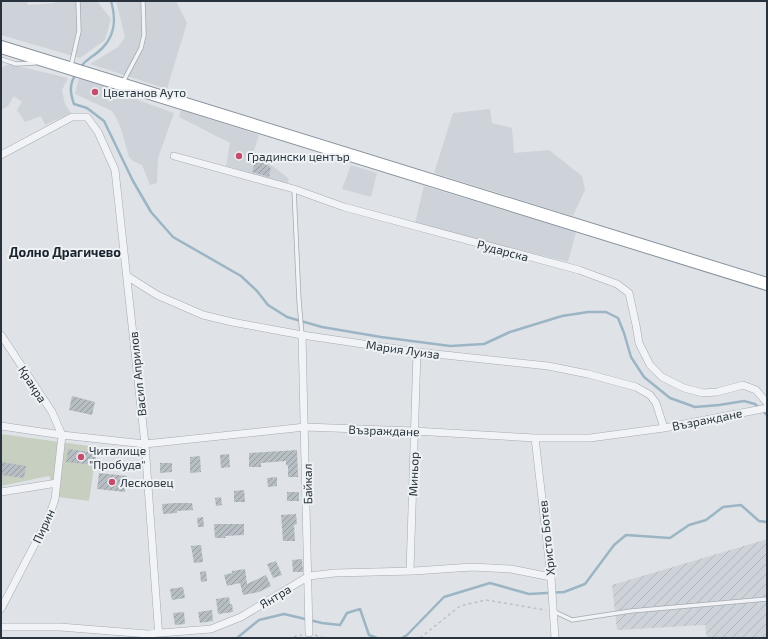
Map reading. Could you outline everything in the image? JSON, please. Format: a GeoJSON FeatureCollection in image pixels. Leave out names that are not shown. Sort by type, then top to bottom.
{"type":"FeatureCollection","features":[{"type":"Feature","properties":{"kind":"highway"},"geometry":{"type":"LineString","coordinates":[[1,47],[767,284]]}},
{"type":"Feature","properties":{"kind":"street","name":"Васил Априлов"},"geometry":{"type":"LineString","coordinates":[[1,155],[72,117],[87,117],[98,132],[115,170],[145,444],[159,636]]}},
{"type":"Feature","properties":{"kind":"street","name":"Рударска"},"geometry":{"type":"LineString","coordinates":[[174,156],[294,189],[344,207],[579,270],[617,284],[629,293],[639,343],[650,365],[662,377],[684,388],[703,393],[717,392],[743,385],[756,390],[767,406]]}},
{"type":"Feature","properties":{"kind":"street","name":"Мария Луиза"},"geometry":{"type":"LineString","coordinates":[[127,276],[157,295],[203,315],[232,322],[302,335],[417,352],[548,366],[588,374],[636,387],[650,395],[656,403],[664,428]]}},
{"type":"Feature","properties":{"kind":"street","name":"Кракра"},"geometry":{"type":"LineString","coordinates":[[1,335],[52,412],[62,435]]}},
{"type":"Feature","properties":{"kind":"street","name":"Байкал"},"geometry":{"type":"LineString","coordinates":[[302,335],[310,633]]}},
{"type":"Feature","properties":{"kind":"street","name":"Миньор"},"geometry":{"type":"LineString","coordinates":[[410,571],[417,352]]}},
{"type":"Feature","properties":{"kind":"street","name":"Възраждане"},"geometry":{"type":"LineString","coordinates":[[1,426],[62,435],[145,444],[305,427],[414,431],[535,438],[590,438],[664,428],[767,406]]}},
{"type":"Feature","properties":{"kind":"street","name":"Пирин"},"geometry":{"type":"LineString","coordinates":[[1,609],[49,517],[55,499],[62,435]]}},
{"type":"Feature","properties":{"kind":"street","name":"Христо Ботев"},"geometry":{"type":"LineString","coordinates":[[535,438],[551,579],[555,638]]}},
{"type":"Feature","properties":{"kind":"street"},"geometry":{"type":"LineString","coordinates":[[1,492],[57,483]]}},
{"type":"Feature","properties":{"kind":"street","name":"Янтра"},"geometry":{"type":"LineString","coordinates":[[1,627],[60,627],[159,636],[211,629],[241,617],[309,576],[357,572],[410,571],[472,567],[511,569],[551,579]]}},
{"type":"Feature","properties":{"kind":"lane"},"geometry":{"type":"LineString","coordinates":[[75,70],[79,31],[78,1]]}},
{"type":"Feature","properties":{"kind":"lane"},"geometry":{"type":"LineString","coordinates":[[121,84],[141,48],[144,35],[143,1]]}},
{"type":"Feature","properties":{"kind":"lane"},"geometry":{"type":"LineString","coordinates":[[1,59],[16,64],[49,62]]}},
{"type":"Feature","properties":{"kind":"lane"},"geometry":{"type":"LineString","coordinates":[[294,189],[302,335]]}},
{"type":"Feature","properties":{"kind":"lane"},"geometry":{"type":"LineString","coordinates":[[553,608],[572,620],[631,611],[767,599]]}},
{"type":"Feature","properties":{"kind":"path"},"geometry":{"type":"LineString","coordinates":[[420,638],[460,606],[486,600],[553,608]]}},
{"type":"Feature","properties":{"kind":"path"},"geometry":{"type":"LineString","coordinates":[[288,638],[310,633],[324,638]]}},
{"type":"Feature","properties":{"kind":"shaded area"},"geometry":{"type":"Polygon","coordinates":[[[1,1],[26,1],[28,5],[55,3],[55,1],[97,1],[111,19],[105,40],[80,58],[1,35],[1,1]]]}},
{"type":"Feature","properties":{"kind":"shaded area"},"geometry":{"type":"Polygon","coordinates":[[[116,1],[176,1],[187,23],[167,89],[90,64],[118,47],[125,37],[116,1]]]}},
{"type":"Feature","properties":{"kind":"shaded area"},"geometry":{"type":"Polygon","coordinates":[[[9,64],[68,78],[62,90],[65,104],[71,113],[45,125],[41,116],[25,122],[17,110],[22,102],[14,96],[8,106],[1,110],[1,68],[9,64]]]}},
{"type":"Feature","properties":{"kind":"shaded area"},"geometry":{"type":"Polygon","coordinates":[[[79,78],[138,96],[138,100],[174,113],[158,158],[157,183],[150,185],[142,165],[133,161],[129,157],[121,129],[112,111],[75,94],[79,78]]]}},
{"type":"Feature","properties":{"kind":"shaded area"},"geometry":{"type":"Polygon","coordinates":[[[490,109],[492,123],[512,128],[514,153],[549,150],[582,176],[585,190],[573,216],[434,173],[453,113],[490,109]]]}},
{"type":"Feature","properties":{"kind":"shaded area"},"geometry":{"type":"Polygon","coordinates":[[[181,110],[259,135],[254,151],[289,179],[287,184],[226,166],[230,143],[179,117],[181,110]]]}},
{"type":"Feature","properties":{"kind":"shaded area"},"geometry":{"type":"Polygon","coordinates":[[[351,165],[377,173],[371,197],[342,189],[351,165]]]}},
{"type":"Feature","properties":{"kind":"shaded area"},"geometry":{"type":"Polygon","coordinates":[[[424,186],[576,232],[568,262],[415,223],[424,186]]]}},
{"type":"Feature","properties":{"kind":"shaded area"},"geometry":{"type":"Polygon","coordinates":[[[767,539],[767,638],[707,638],[705,625],[617,630],[612,585],[767,539]]]}},
{"type":"Feature","properties":{"kind":"green space"},"geometry":{"type":"Polygon","coordinates":[[[1,434],[97,447],[89,501],[58,497],[49,476],[1,486],[1,434]]]}},
{"type":"Feature","properties":{"kind":"building"},"geometry":{"type":"Polygon","coordinates":[[[257,157],[271,168],[269,177],[252,172],[257,157]]]}},
{"type":"Feature","properties":{"kind":"building"},"geometry":{"type":"Polygon","coordinates":[[[72,396],[95,402],[92,415],[69,410],[72,396]]]}},
{"type":"Feature","properties":{"kind":"building","name":"Читалище \"Пробуда\""},"geometry":{"type":"Polygon","coordinates":[[[68,449],[96,453],[95,465],[66,462],[68,449]]]}},
{"type":"Feature","properties":{"kind":"building"},"geometry":{"type":"Polygon","coordinates":[[[297,450],[298,477],[288,477],[288,465],[286,466],[286,461],[261,463],[261,467],[249,467],[249,453],[297,450]]]}},
{"type":"Feature","properties":{"kind":"building"},"geometry":{"type":"Polygon","coordinates":[[[229,454],[230,467],[221,468],[220,455],[229,454]]]}},
{"type":"Feature","properties":{"kind":"building"},"geometry":{"type":"Polygon","coordinates":[[[200,456],[201,472],[190,473],[190,457],[200,456]]]}},
{"type":"Feature","properties":{"kind":"building"},"geometry":{"type":"Polygon","coordinates":[[[1,462],[26,466],[24,478],[1,475],[1,462]]]}},
{"type":"Feature","properties":{"kind":"building"},"geometry":{"type":"Polygon","coordinates":[[[160,463],[172,463],[172,472],[160,473],[160,463]]]}},
{"type":"Feature","properties":{"kind":"building","name":"Лесковец"},"geometry":{"type":"Polygon","coordinates":[[[99,473],[127,476],[125,492],[97,489],[99,473]]]}},
{"type":"Feature","properties":{"kind":"building"},"geometry":{"type":"Polygon","coordinates":[[[277,477],[277,486],[268,487],[267,478],[277,477]]]}},
{"type":"Feature","properties":{"kind":"building"},"geometry":{"type":"Polygon","coordinates":[[[244,490],[245,502],[234,502],[234,491],[244,490]]]}},
{"type":"Feature","properties":{"kind":"building"},"geometry":{"type":"Polygon","coordinates":[[[287,492],[299,492],[299,501],[287,501],[287,492]]]}},
{"type":"Feature","properties":{"kind":"building"},"geometry":{"type":"Polygon","coordinates":[[[221,497],[222,505],[216,506],[215,498],[221,497]]]}},
{"type":"Feature","properties":{"kind":"building"},"geometry":{"type":"Polygon","coordinates":[[[192,503],[193,510],[163,514],[162,504],[192,503]]]}},
{"type":"Feature","properties":{"kind":"building"},"geometry":{"type":"Polygon","coordinates":[[[296,514],[297,524],[294,525],[295,541],[283,541],[281,515],[296,514]]]}},
{"type":"Feature","properties":{"kind":"building"},"geometry":{"type":"Polygon","coordinates":[[[203,517],[204,527],[198,527],[197,518],[203,517]]]}},
{"type":"Feature","properties":{"kind":"building"},"geometry":{"type":"Polygon","coordinates":[[[214,524],[244,524],[244,535],[215,538],[214,524]]]}},
{"type":"Feature","properties":{"kind":"building"},"geometry":{"type":"Polygon","coordinates":[[[201,545],[203,562],[194,563],[191,546],[201,545]]]}},
{"type":"Feature","properties":{"kind":"building"},"geometry":{"type":"Polygon","coordinates":[[[302,559],[303,572],[293,572],[292,560],[302,559]]]}},
{"type":"Feature","properties":{"kind":"building"},"geometry":{"type":"Polygon","coordinates":[[[276,561],[282,575],[273,578],[267,564],[276,561]]]}},
{"type":"Feature","properties":{"kind":"building"},"geometry":{"type":"Polygon","coordinates":[[[245,569],[247,584],[266,575],[271,586],[259,592],[243,595],[240,583],[227,586],[224,575],[232,573],[232,571],[245,569]]]}},
{"type":"Feature","properties":{"kind":"building"},"geometry":{"type":"Polygon","coordinates":[[[206,571],[207,581],[201,582],[200,572],[206,571]]]}},
{"type":"Feature","properties":{"kind":"building"},"geometry":{"type":"Polygon","coordinates":[[[183,587],[185,598],[172,600],[170,589],[183,587]]]}},
{"type":"Feature","properties":{"kind":"building"},"geometry":{"type":"Polygon","coordinates":[[[229,597],[233,612],[218,614],[216,599],[229,597]]]}},
{"type":"Feature","properties":{"kind":"building"},"geometry":{"type":"Polygon","coordinates":[[[212,610],[213,621],[200,623],[198,612],[212,610]]]}},
{"type":"Feature","properties":{"kind":"building"},"geometry":{"type":"Polygon","coordinates":[[[184,612],[185,624],[175,625],[173,613],[184,612]]]}},
{"type":"Feature","properties":{"kind":"waterway"},"geometry":{"type":"LineString","coordinates":[[80,68],[87,60],[104,47],[111,35],[114,22],[111,1]]}},
{"type":"Feature","properties":{"kind":"waterway"},"geometry":{"type":"LineString","coordinates":[[76,74],[72,81],[71,89],[74,104],[87,108],[104,121],[133,181],[151,212],[173,237],[241,276],[257,291],[268,305],[287,317],[322,327],[381,337],[450,346],[484,344],[510,332],[562,316],[588,312],[606,312],[618,318],[631,357],[644,377],[670,398],[695,407],[744,401],[755,404],[767,415]]}},
{"type":"Feature","properties":{"kind":"waterway"},"geometry":{"type":"LineString","coordinates":[[402,638],[407,635],[444,597],[490,583],[529,594],[564,592],[585,584],[614,545],[626,535],[670,538],[689,525],[706,520],[723,507],[741,505],[759,521],[767,522]]}},
{"type":"Feature","properties":{"kind":"waterway"},"geometry":{"type":"LineString","coordinates":[[237,638],[259,620],[284,614],[322,623],[340,625],[347,613],[360,609],[369,635],[377,638]]}},
{"type":"Feature","properties":{"kind":"place","name":"Цветанов Ауто"},"geometry":{"type":"Point","coordinates":[95,92]}},
{"type":"Feature","properties":{"kind":"place","name":"Градински център"},"geometry":{"type":"Point","coordinates":[239,156]}},
{"type":"Feature","properties":{"kind":"place","name":"Читалище \"Пробуда\""},"geometry":{"type":"Point","coordinates":[81,457]}},
{"type":"Feature","properties":{"kind":"place","name":"Лесковец"},"geometry":{"type":"Point","coordinates":[112,482]}},
{"type":"Feature","properties":{"kind":"district","name":"Долно Драгичево"},"geometry":{"type":"Point","coordinates":[65,252]}}]}
